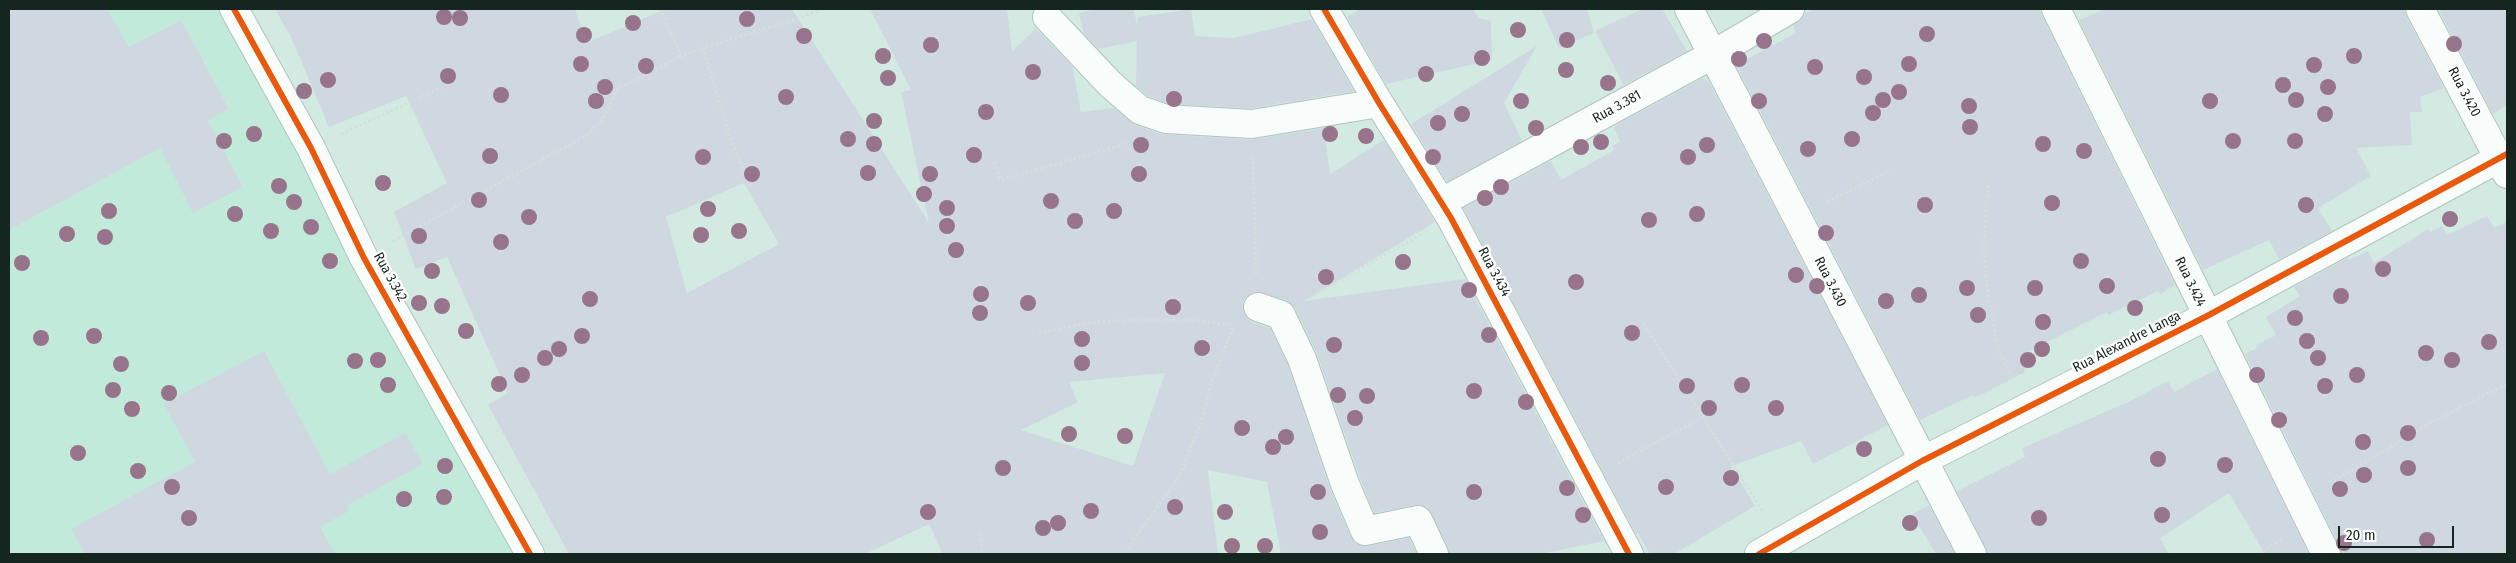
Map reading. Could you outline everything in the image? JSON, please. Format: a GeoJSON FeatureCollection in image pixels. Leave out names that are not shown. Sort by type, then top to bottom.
{"type":"FeatureCollection","features":[{"type":"Feature","properties":{"kind":"street","name":"Rua 3.342"},"geometry":{"type":"LineString","coordinates":[[234,9],[311,148],[364,258],[530,554]]}},
{"type":"Feature","properties":{"kind":"street","name":"Rua 3.434"},"geometry":{"type":"LineString","coordinates":[[1324,9],[1379,103],[1447,210],[1629,554]]}},
{"type":"Feature","properties":{"kind":"street","name":"Rua 3.430"},"geometry":{"type":"LineString","coordinates":[[1689,9],[1714,54],[1922,461],[1972,554]]}},
{"type":"Feature","properties":{"kind":"street","name":"Rua 3.381"},"geometry":{"type":"LineString","coordinates":[[1447,210],[1790,9]]}},
{"type":"Feature","properties":{"kind":"street","name":"Rua 3.424"},"geometry":{"type":"LineString","coordinates":[[2056,9],[2326,554]]}},
{"type":"Feature","properties":{"kind":"street","name":"Rua 3.420"},"geometry":{"type":"LineString","coordinates":[[2420,9],[2505,163]]}},
{"type":"Feature","properties":{"kind":"street"},"geometry":{"type":"LineString","coordinates":[[1046,16],[1110,84],[1140,110],[1166,119],[1252,124],[1379,103]]}},
{"type":"Feature","properties":{"kind":"street","name":"Rua Alexandre Langa"},"geometry":{"type":"LineString","coordinates":[[1759,554],[1922,461],[2505,163]]}},
{"type":"Feature","properties":{"kind":"street"},"geometry":{"type":"LineString","coordinates":[[1269,311],[1302,359],[1345,484],[1365,531],[1418,520],[1434,554]]}},
{"type":"Feature","properties":{"kind":"path"},"geometry":{"type":"LineString","coordinates":[[660,9],[680,56]]}},
{"type":"Feature","properties":{"kind":"path"},"geometry":{"type":"LineString","coordinates":[[364,258],[586,136],[604,116],[617,89],[680,56],[822,9]]}},
{"type":"Feature","properties":{"kind":"path"},"geometry":{"type":"LineString","coordinates":[[703,48],[731,140],[750,187]]}},
{"type":"Feature","properties":{"kind":"path"},"geometry":{"type":"LineString","coordinates":[[311,148],[447,85]]}},
{"type":"Feature","properties":{"kind":"path"},"geometry":{"type":"LineString","coordinates":[[994,162],[1001,180],[1119,146],[1131,138],[1140,110]]}},
{"type":"Feature","properties":{"kind":"path"},"geometry":{"type":"LineString","coordinates":[[1252,124],[1269,311],[1346,276],[1447,210]]}},
{"type":"Feature","properties":{"kind":"path"},"geometry":{"type":"LineString","coordinates":[[1797,216],[1891,170]]}},
{"type":"Feature","properties":{"kind":"path"},"geometry":{"type":"LineString","coordinates":[[1988,185],[1984,250],[1988,295],[2000,352],[2029,406]]}},
{"type":"Feature","properties":{"kind":"path"},"geometry":{"type":"LineString","coordinates":[[1039,333],[1087,323],[1131,320],[1193,320],[1235,325],[1221,355],[1200,426],[1179,477],[1132,542],[1127,554]]}},
{"type":"Feature","properties":{"kind":"path"},"geometry":{"type":"LineString","coordinates":[[1643,323],[1705,416],[1782,541]]}},
{"type":"Feature","properties":{"kind":"path"},"geometry":{"type":"LineString","coordinates":[[2299,502],[2435,420],[2507,384]]}},
{"type":"Feature","properties":{"kind":"path"},"geometry":{"type":"LineString","coordinates":[[1589,479],[1705,416]]}},
{"type":"Feature","properties":{"kind":"path"},"geometry":{"type":"LineString","coordinates":[[981,534],[982,554]]}},
{"type":"Feature","properties":{"kind":"shaded area"},"geometry":{"type":"Polygon","coordinates":[[[9,9],[234,9],[530,554],[9,554],[9,9]]]}},
{"type":"Feature","properties":{"kind":"building"},"geometry":{"type":"Polygon","coordinates":[[[9,9],[107,9],[129,47],[181,20],[229,109],[208,121],[243,187],[193,213],[160,148],[9,230],[9,9]]]}},
{"type":"Feature","properties":{"kind":"building"},"geometry":{"type":"Polygon","coordinates":[[[275,9],[575,9],[586,43],[666,9],[792,9],[929,223],[901,92],[911,90],[870,9],[1007,9],[1012,51],[1036,29],[1072,66],[1081,112],[1114,108],[1135,125],[1161,134],[1251,140],[1324,128],[1330,174],[1384,140],[1435,222],[1304,301],[1465,279],[1604,541],[1540,554],[1449,554],[1428,508],[1415,505],[1374,513],[1317,354],[1295,308],[1286,300],[1256,292],[1248,295],[1243,301],[1243,310],[1247,318],[1252,322],[1270,328],[1288,365],[1330,489],[1351,537],[1355,543],[1368,546],[1409,538],[1417,554],[1281,554],[1267,482],[1208,470],[1218,554],[943,554],[929,524],[865,554],[569,554],[488,405],[508,393],[447,257],[416,269],[394,212],[447,183],[406,96],[329,127],[291,37],[275,9]],[[744,183],[666,217],[687,293],[779,244],[744,183]],[[1165,373],[1069,382],[1078,402],[1021,430],[1133,466],[1165,373]]]}},
{"type":"Feature","properties":{"kind":"building"},"geometry":{"type":"Polygon","coordinates":[[[1096,9],[1134,9],[1137,25],[1138,17],[1191,9],[1195,36],[1234,38],[1312,19],[1354,91],[1251,108],[1169,104],[1148,96],[1136,86],[1137,41],[1099,49],[1084,34],[1079,13],[1096,9]]]}},
{"type":"Feature","properties":{"kind":"building"},"geometry":{"type":"Polygon","coordinates":[[[1360,9],[1473,9],[1479,18],[1491,21],[1492,60],[1386,84],[1347,17],[1360,9]]]}},
{"type":"Feature","properties":{"kind":"building"},"geometry":{"type":"Polygon","coordinates":[[[1541,9],[1587,9],[1594,33],[1559,48],[1541,9]]]}},
{"type":"Feature","properties":{"kind":"building"},"geometry":{"type":"Polygon","coordinates":[[[1642,9],[1662,9],[1687,51],[1624,85],[1595,31],[1642,9]]]}},
{"type":"Feature","properties":{"kind":"building"},"geometry":{"type":"Polygon","coordinates":[[[1814,9],[2040,9],[2175,285],[2160,294],[2158,291],[2108,315],[2107,312],[2021,355],[2025,372],[1975,398],[1973,395],[1920,420],[1736,65],[1796,33],[1793,25],[1804,14],[1814,9]]]}},
{"type":"Feature","properties":{"kind":"building"},"geometry":{"type":"Polygon","coordinates":[[[2106,9],[2404,9],[2444,88],[2420,97],[2422,112],[2410,112],[2412,145],[2356,148],[2371,176],[2318,208],[2332,231],[2279,259],[2269,240],[2203,270],[2079,20],[2106,9]]]}},
{"type":"Feature","properties":{"kind":"building"},"geometry":{"type":"Polygon","coordinates":[[[2438,9],[2507,9],[2507,105],[2493,114],[2438,9]]]}},
{"type":"Feature","properties":{"kind":"building"},"geometry":{"type":"Polygon","coordinates":[[[1537,46],[1504,103],[1522,141],[1447,182],[1411,124],[1537,46]]]}},
{"type":"Feature","properties":{"kind":"building"},"geometry":{"type":"Polygon","coordinates":[[[1703,78],[1706,82],[1708,80],[1888,425],[1813,464],[1801,441],[1731,466],[1755,506],[1674,554],[1650,554],[1638,533],[1636,534],[1463,208],[1551,161],[1561,180],[1614,150],[1612,146],[1620,142],[1614,128],[1622,122],[1703,78]]]}},
{"type":"Feature","properties":{"kind":"building"},"geometry":{"type":"Polygon","coordinates":[[[2487,216],[2494,228],[2507,222],[2507,554],[2342,554],[2245,354],[2257,348],[2256,345],[2276,335],[2266,317],[2300,296],[2294,287],[2348,258],[2349,260],[2368,251],[2374,263],[2428,229],[2430,232],[2442,226],[2447,235],[2487,216]]]}},
{"type":"Feature","properties":{"kind":"building"},"geometry":{"type":"Polygon","coordinates":[[[264,351],[330,474],[405,433],[423,464],[346,506],[349,511],[320,527],[335,554],[85,554],[71,529],[195,462],[164,404],[264,351]]]}},
{"type":"Feature","properties":{"kind":"building"},"geometry":{"type":"Polygon","coordinates":[[[2217,369],[2309,554],[2265,554],[2229,493],[2160,538],[2169,554],[1988,554],[1957,491],[2025,457],[2022,449],[2034,443],[2128,402],[2168,381],[2174,392],[2217,369]]]}},
{"type":"Feature","properties":{"kind":"building"},"geometry":{"type":"Polygon","coordinates":[[[1929,505],[1955,554],[1936,554],[1912,514],[1929,505]]]}},
{"type":"Feature","properties":{"kind":"cycle path"},"geometry":{"type":"LineString","coordinates":[[234,9],[311,148],[364,258],[530,554]]}},
{"type":"Feature","properties":{"kind":"cycle path"},"geometry":{"type":"LineString","coordinates":[[1324,9],[1379,103],[1451,218],[1629,554]]}},
{"type":"Feature","properties":{"kind":"cycle path"},"geometry":{"type":"LineString","coordinates":[[1759,554],[1922,461],[2207,316],[2507,154]]}}]}
